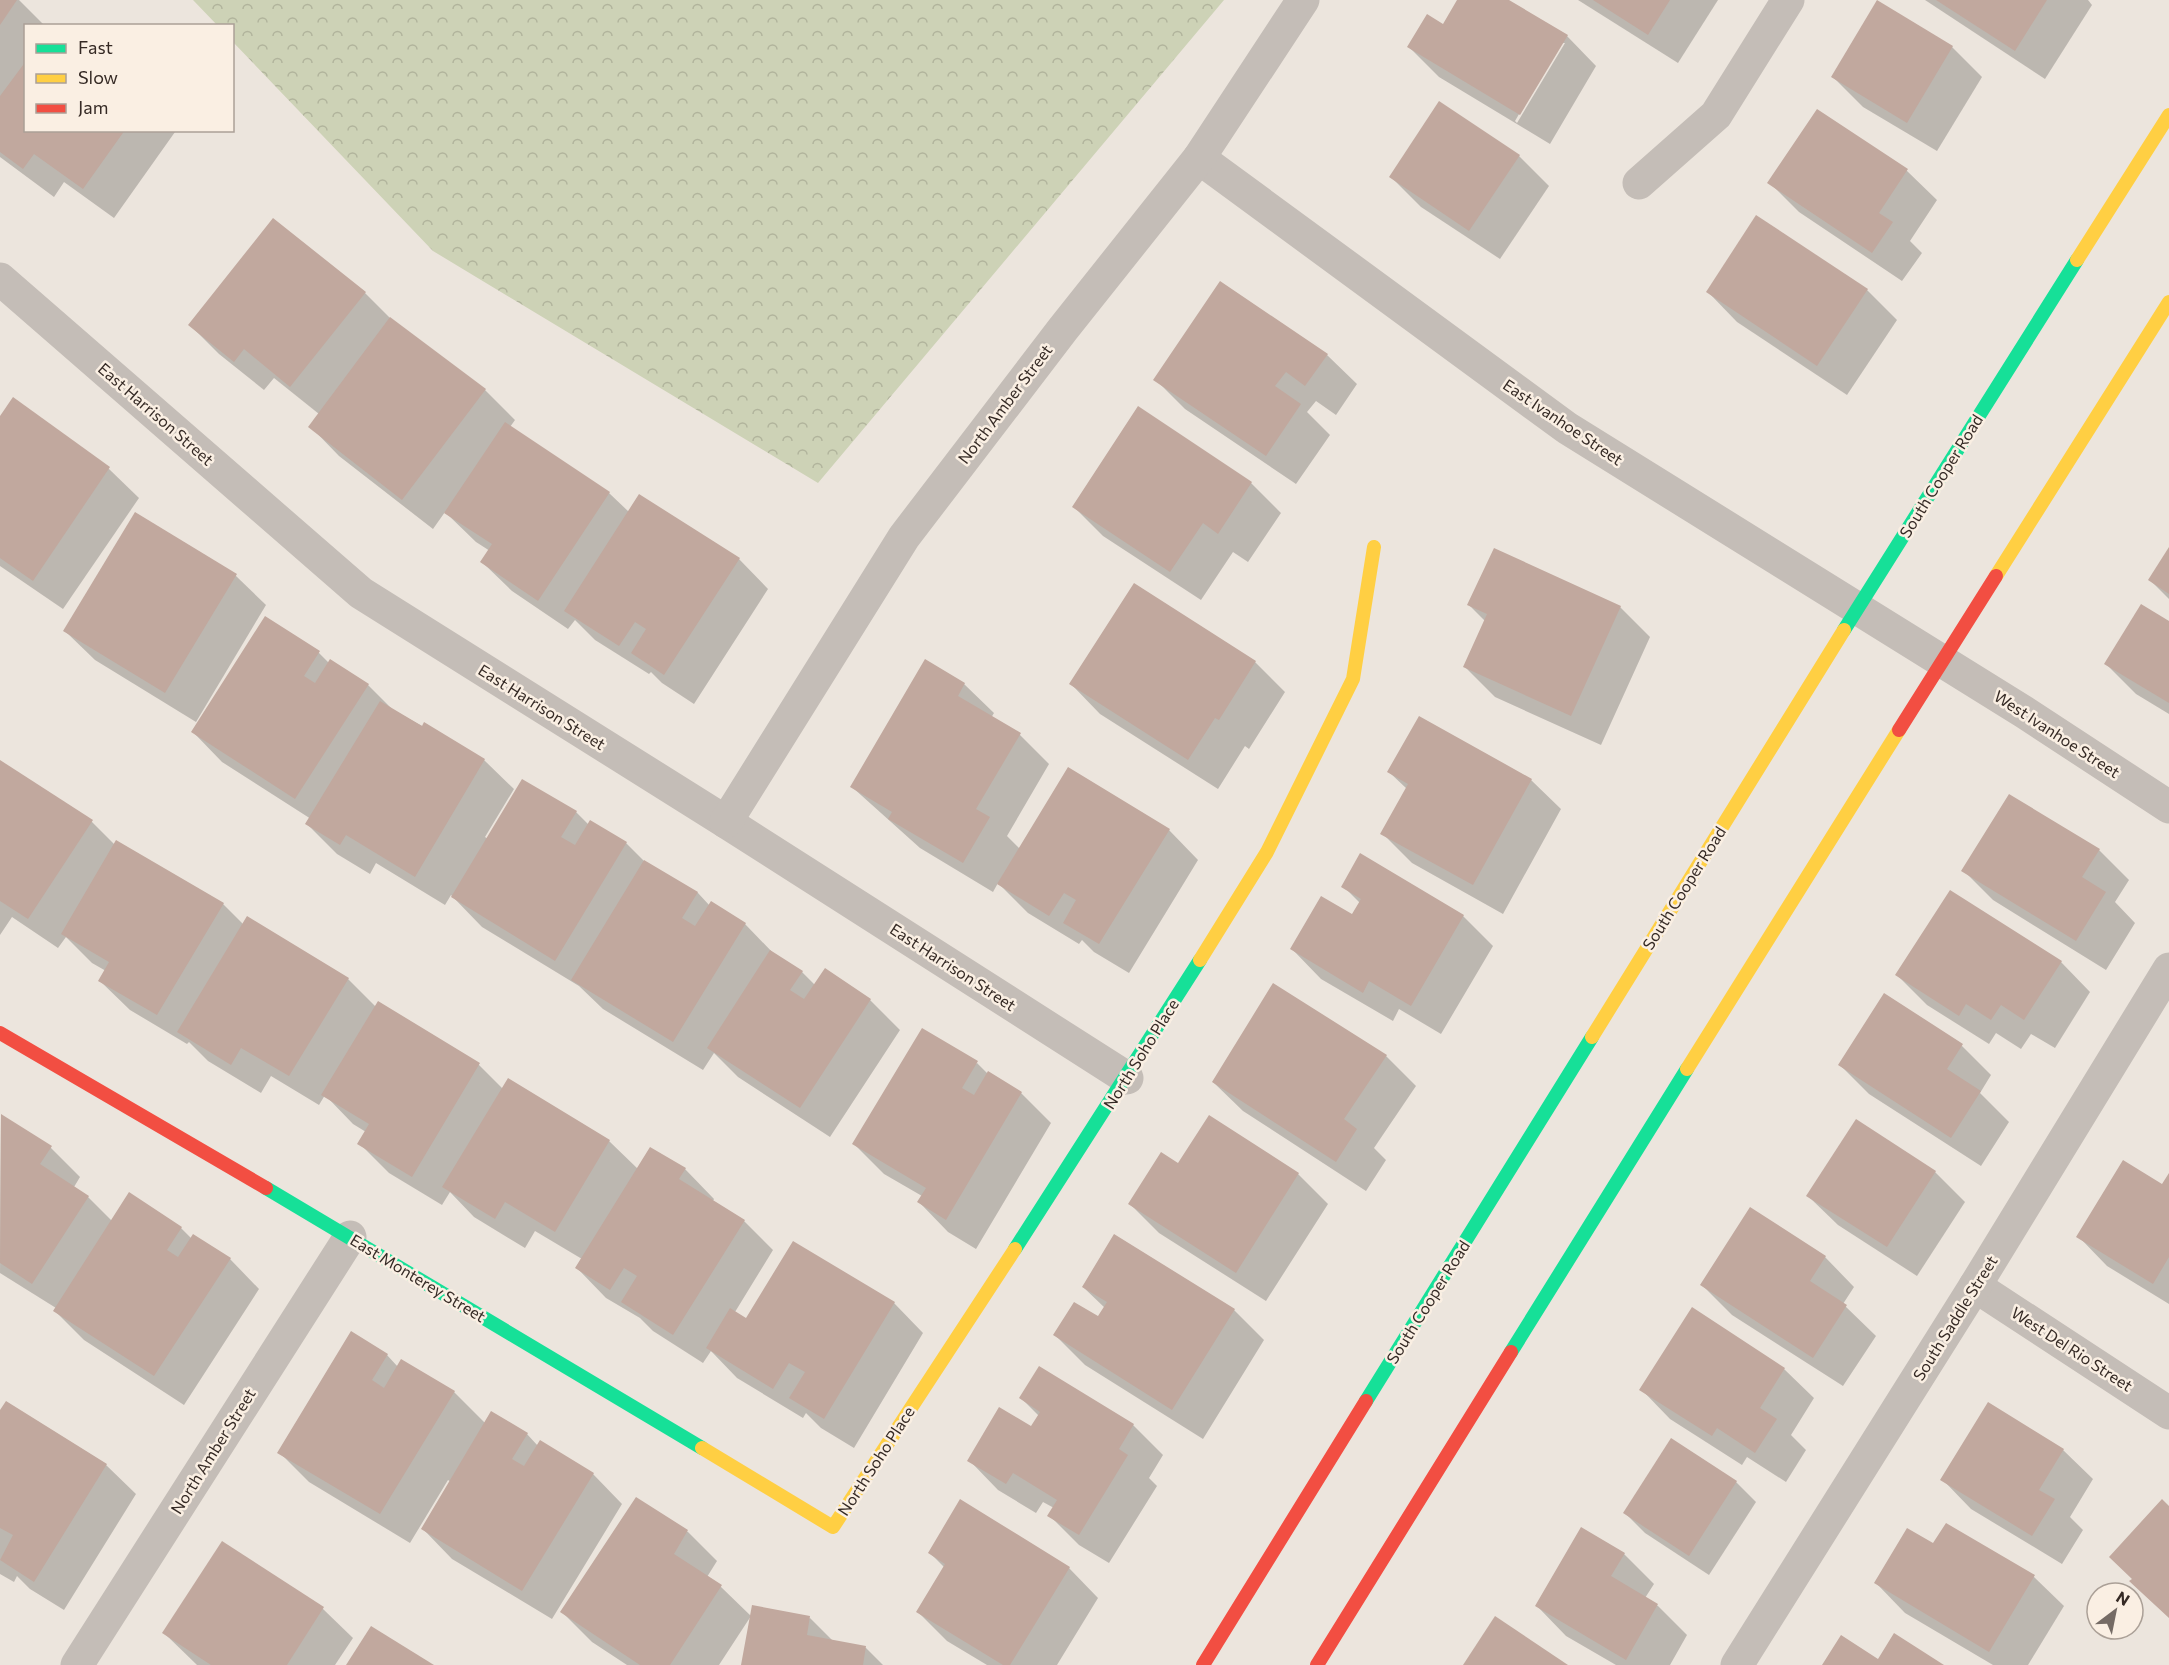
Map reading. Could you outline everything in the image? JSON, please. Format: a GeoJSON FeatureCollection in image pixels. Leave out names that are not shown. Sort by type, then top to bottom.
{"type":"FeatureCollection","features":[{"type":"Feature","properties":{"kind":"main road","name":"South Cooper Road"},"geometry":{"type":"LineString","coordinates":[[1203,1665],[1857,609],[2169,115]]}},
{"type":"Feature","properties":{"kind":"main road"},"geometry":{"type":"LineString","coordinates":[[1317,1665],[1793,899],[2169,302]]}},
{"type":"Feature","properties":{"kind":"main road","name":"North Soho Place"},"geometry":{"type":"LineString","coordinates":[[833,1527],[1126,1078],[1268,852],[1353,679],[1374,547]]}},
{"type":"Feature","properties":{"kind":"main road","name":"East Monterey Street"},"geometry":{"type":"LineString","coordinates":[[0,1033],[350,1237],[833,1527]]}},
{"type":"Feature","properties":{"kind":"street","name":"North Amber Street"},"geometry":{"type":"LineString","coordinates":[[726,822],[904,537],[1063,329],[1199,158],[1303,0]]}},
{"type":"Feature","properties":{"kind":"street"},"geometry":{"type":"LineString","coordinates":[[1639,183],[1716,115],[1788,0]]}},
{"type":"Feature","properties":{"kind":"street","name":"East Ivanhoe Street"},"geometry":{"type":"LineString","coordinates":[[1199,158],[1567,428],[1944,662]]}},
{"type":"Feature","properties":{"kind":"street","name":"East Harrison Street"},"geometry":{"type":"LineString","coordinates":[[2,285],[361,593],[726,822],[1126,1078]]}},
{"type":"Feature","properties":{"kind":"street","name":"West Ivanhoe Street"},"geometry":{"type":"LineString","coordinates":[[1944,662],[2169,807]]}},
{"type":"Feature","properties":{"kind":"street","name":"South Saddle Street"},"geometry":{"type":"LineString","coordinates":[[1737,1665],[1975,1286],[2169,969]]}},
{"type":"Feature","properties":{"kind":"street","name":"North Amber Street"},"geometry":{"type":"LineString","coordinates":[[77,1665],[350,1237]]}},
{"type":"Feature","properties":{"kind":"street","name":"West Del Rio Street"},"geometry":{"type":"LineString","coordinates":[[1975,1286],[2169,1413]]}},
{"type":"Feature","properties":{"kind":"green space"},"geometry":{"type":"Polygon","coordinates":[[[193,0],[1224,0],[818,483],[433,251],[234,43],[234,24],[216,24],[193,0]]]}},
{"type":"Feature","properties":{"kind":"building"},"geometry":{"type":"Polygon","coordinates":[[[0,0],[17,0],[0,25],[0,0]]]}},
{"type":"Feature","properties":{"kind":"building"},"geometry":{"type":"Polygon","coordinates":[[[1457,0],[1509,0],[1568,35],[1520,115],[1407,47],[1427,14],[1443,24],[1457,0]]]}},
{"type":"Feature","properties":{"kind":"building"},"geometry":{"type":"Polygon","coordinates":[[[1593,0],[1670,0],[1648,35],[1593,0]]]}},
{"type":"Feature","properties":{"kind":"building"},"geometry":{"type":"Polygon","coordinates":[[[1877,0],[1953,46],[1907,123],[1831,77],[1877,0]]]}},
{"type":"Feature","properties":{"kind":"building"},"geometry":{"type":"Polygon","coordinates":[[[1936,0],[2047,0],[2015,51],[1936,0]]]}},
{"type":"Feature","properties":{"kind":"building"},"geometry":{"type":"Polygon","coordinates":[[[24,64],[24,132],[124,132],[83,189],[34,154],[23,169],[0,152],[0,96],[24,64]]]}},
{"type":"Feature","properties":{"kind":"building"},"geometry":{"type":"Polygon","coordinates":[[[1439,101],[1520,155],[1469,231],[1389,177],[1439,101]]]}},
{"type":"Feature","properties":{"kind":"building"},"geometry":{"type":"Polygon","coordinates":[[[1817,109],[1908,169],[1879,213],[1893,222],[1872,253],[1767,183],[1817,109]]]}},
{"type":"Feature","properties":{"kind":"building"},"geometry":{"type":"Polygon","coordinates":[[[1756,215],[1868,289],[1817,366],[1706,292],[1756,215]]]}},
{"type":"Feature","properties":{"kind":"building"},"geometry":{"type":"Polygon","coordinates":[[[273,218],[366,292],[290,387],[244,349],[234,362],[188,325],[273,218]]]}},
{"type":"Feature","properties":{"kind":"building"},"geometry":{"type":"Polygon","coordinates":[[[1220,281],[1328,354],[1305,386],[1286,372],[1275,386],[1301,404],[1266,456],[1153,380],[1220,281]]]}},
{"type":"Feature","properties":{"kind":"building"},"geometry":{"type":"Polygon","coordinates":[[[390,317],[486,389],[402,500],[308,427],[390,317]]]}},
{"type":"Feature","properties":{"kind":"building"},"geometry":{"type":"Polygon","coordinates":[[[13,397],[110,467],[33,581],[0,558],[0,416],[13,397]]]}},
{"type":"Feature","properties":{"kind":"building"},"geometry":{"type":"Polygon","coordinates":[[[1138,406],[1252,482],[1218,534],[1203,523],[1170,572],[1072,507],[1138,406]]]}},
{"type":"Feature","properties":{"kind":"building"},"geometry":{"type":"Polygon","coordinates":[[[505,422],[610,492],[538,601],[480,562],[492,544],[444,513],[505,422]]]}},
{"type":"Feature","properties":{"kind":"building"},"geometry":{"type":"Polygon","coordinates":[[[639,494],[740,558],[664,675],[631,653],[646,629],[635,622],[619,646],[564,611],[639,494]]]}},
{"type":"Feature","properties":{"kind":"building"},"geometry":{"type":"Polygon","coordinates":[[[135,512],[237,574],[165,693],[63,631],[135,512]]]}},
{"type":"Feature","properties":{"kind":"building"},"geometry":{"type":"Polygon","coordinates":[[[2169,547],[2169,594],[2148,580],[2169,547]]]}},
{"type":"Feature","properties":{"kind":"building"},"geometry":{"type":"Polygon","coordinates":[[[1494,548],[1621,606],[1571,716],[1463,667],[1487,614],[1467,605],[1494,548]]]}},
{"type":"Feature","properties":{"kind":"building"},"geometry":{"type":"Polygon","coordinates":[[[1134,583],[1256,661],[1219,720],[1215,718],[1188,760],[1069,684],[1134,583]]]}},
{"type":"Feature","properties":{"kind":"building"},"geometry":{"type":"Polygon","coordinates":[[[2141,604],[2169,621],[2169,703],[2104,664],[2141,604]]]}},
{"type":"Feature","properties":{"kind":"building"},"geometry":{"type":"Polygon","coordinates":[[[265,616],[320,651],[304,676],[315,683],[330,659],[369,684],[295,799],[191,732],[265,616]]]}},
{"type":"Feature","properties":{"kind":"building"},"geometry":{"type":"Polygon","coordinates":[[[925,659],[965,683],[958,696],[1021,733],[976,809],[990,817],[963,863],[888,819],[892,812],[850,787],[925,659]]]}},
{"type":"Feature","properties":{"kind":"building"},"geometry":{"type":"Polygon","coordinates":[[[380,701],[422,726],[424,722],[485,759],[415,877],[346,835],[340,845],[305,824],[380,701]]]}},
{"type":"Feature","properties":{"kind":"building"},"geometry":{"type":"Polygon","coordinates":[[[1419,716],[1532,779],[1473,885],[1380,834],[1408,784],[1387,772],[1419,716]]]}},
{"type":"Feature","properties":{"kind":"building"},"geometry":{"type":"Polygon","coordinates":[[[0,760],[93,820],[28,919],[0,901],[0,760]]]}},
{"type":"Feature","properties":{"kind":"building"},"geometry":{"type":"Polygon","coordinates":[[[1068,767],[1170,829],[1099,944],[1063,923],[1076,900],[1064,893],[1049,916],[997,884],[1068,767]]]}},
{"type":"Feature","properties":{"kind":"building"},"geometry":{"type":"Polygon","coordinates":[[[522,779],[577,811],[561,837],[575,845],[590,820],[627,842],[555,961],[451,897],[522,779]]]}},
{"type":"Feature","properties":{"kind":"building"},"geometry":{"type":"Polygon","coordinates":[[[2009,794],[2100,849],[2082,877],[2106,892],[2076,941],[1961,871],[2009,794]]]}},
{"type":"Feature","properties":{"kind":"building"},"geometry":{"type":"Polygon","coordinates":[[[116,840],[224,903],[157,1015],[98,981],[109,962],[61,934],[116,840]]]}},
{"type":"Feature","properties":{"kind":"building"},"geometry":{"type":"Polygon","coordinates":[[[1360,853],[1464,915],[1411,1006],[1369,981],[1363,993],[1290,949],[1321,896],[1352,914],[1361,899],[1341,887],[1360,853]]]}},
{"type":"Feature","properties":{"kind":"building"},"geometry":{"type":"Polygon","coordinates":[[[644,860],[698,892],[682,918],[695,926],[711,901],[746,923],[673,1042],[571,980],[644,860]]]}},
{"type":"Feature","properties":{"kind":"building"},"geometry":{"type":"Polygon","coordinates":[[[1950,890],[2062,961],[2024,1020],[2001,1005],[1991,1020],[1966,1004],[1959,1016],[1895,975],[1950,890]]]}},
{"type":"Feature","properties":{"kind":"building"},"geometry":{"type":"Polygon","coordinates":[[[247,916],[349,978],[289,1076],[241,1048],[231,1065],[177,1032],[247,916]]]}},
{"type":"Feature","properties":{"kind":"building"},"geometry":{"type":"Polygon","coordinates":[[[770,950],[803,971],[790,990],[804,999],[825,968],[871,999],[800,1108],[707,1048],[770,950]]]}},
{"type":"Feature","properties":{"kind":"building"},"geometry":{"type":"Polygon","coordinates":[[[1273,983],[1387,1055],[1344,1119],[1357,1129],[1336,1162],[1212,1082],[1273,983]]]}},
{"type":"Feature","properties":{"kind":"building"},"geometry":{"type":"Polygon","coordinates":[[[1884,993],[1963,1044],[1947,1069],[1981,1091],[1951,1138],[1838,1065],[1884,993]]]}},
{"type":"Feature","properties":{"kind":"building"},"geometry":{"type":"Polygon","coordinates":[[[378,1001],[480,1063],[412,1177],[357,1144],[369,1124],[321,1095],[378,1001]]]}},
{"type":"Feature","properties":{"kind":"building"},"geometry":{"type":"Polygon","coordinates":[[[922,1028],[978,1061],[962,1088],[974,1095],[988,1071],[1022,1092],[946,1220],[917,1202],[926,1188],[852,1144],[922,1028]]]}},
{"type":"Feature","properties":{"kind":"building"},"geometry":{"type":"Polygon","coordinates":[[[508,1078],[610,1140],[555,1232],[505,1202],[495,1219],[442,1187],[508,1078]]]}},
{"type":"Feature","properties":{"kind":"building"},"geometry":{"type":"Polygon","coordinates":[[[1,1114],[52,1146],[40,1164],[89,1196],[32,1284],[0,1263],[1,1114]]]}},
{"type":"Feature","properties":{"kind":"building"},"geometry":{"type":"Polygon","coordinates":[[[1209,1115],[1299,1173],[1236,1273],[1128,1204],[1161,1152],[1178,1163],[1209,1115]]]}},
{"type":"Feature","properties":{"kind":"building"},"geometry":{"type":"Polygon","coordinates":[[[1856,1119],[1936,1171],[1887,1247],[1806,1196],[1856,1119]]]}},
{"type":"Feature","properties":{"kind":"building"},"geometry":{"type":"Polygon","coordinates":[[[650,1147],[686,1168],[679,1179],[745,1220],[673,1335],[621,1302],[637,1276],[624,1268],[610,1290],[575,1268],[650,1147]]]}},
{"type":"Feature","properties":{"kind":"building"},"geometry":{"type":"Polygon","coordinates":[[[2123,1160],[2162,1184],[2169,1173],[2169,1257],[2153,1284],[2076,1237],[2123,1160]]]}},
{"type":"Feature","properties":{"kind":"building"},"geometry":{"type":"Polygon","coordinates":[[[129,1192],[182,1227],[167,1250],[178,1257],[193,1234],[231,1258],[154,1376],[53,1311],[129,1192]]]}},
{"type":"Feature","properties":{"kind":"building"},"geometry":{"type":"Polygon","coordinates":[[[1750,1207],[1826,1256],[1810,1281],[1847,1305],[1813,1358],[1700,1285],[1750,1207]]]}},
{"type":"Feature","properties":{"kind":"building"},"geometry":{"type":"Polygon","coordinates":[[[1114,1234],[1235,1309],[1172,1410],[1053,1335],[1074,1302],[1098,1316],[1107,1302],[1082,1287],[1114,1234]]]}},
{"type":"Feature","properties":{"kind":"building"},"geometry":{"type":"Polygon","coordinates":[[[793,1241],[895,1302],[824,1419],[789,1398],[805,1372],[789,1363],[773,1389],[706,1348],[730,1308],[746,1318],[793,1241]]]}},
{"type":"Feature","properties":{"kind":"building"},"geometry":{"type":"Polygon","coordinates":[[[1692,1307],[1785,1368],[1760,1408],[1777,1419],[1755,1453],[1717,1428],[1712,1436],[1639,1390],[1692,1307]]]}},
{"type":"Feature","properties":{"kind":"building"},"geometry":{"type":"Polygon","coordinates":[[[351,1331],[388,1354],[372,1380],[384,1388],[401,1359],[455,1391],[380,1514],[277,1453],[351,1331]]]}},
{"type":"Feature","properties":{"kind":"building"},"geometry":{"type":"Polygon","coordinates":[[[1039,1366],[1134,1424],[1119,1449],[1128,1455],[1079,1535],[1047,1516],[1057,1500],[1013,1473],[1006,1484],[967,1461],[999,1407],[1031,1426],[1040,1412],[1019,1398],[1039,1366]]]}},
{"type":"Feature","properties":{"kind":"building"},"geometry":{"type":"Polygon","coordinates":[[[6,1401],[107,1464],[34,1582],[0,1560],[13,1535],[0,1528],[0,1410],[6,1401]]]}},
{"type":"Feature","properties":{"kind":"building"},"geometry":{"type":"Polygon","coordinates":[[[1988,1402],[2064,1449],[2039,1490],[2055,1499],[2032,1536],[1940,1480],[1988,1402]]]}},
{"type":"Feature","properties":{"kind":"building"},"geometry":{"type":"Polygon","coordinates":[[[491,1411],[528,1433],[512,1459],[524,1466],[540,1440],[594,1473],[522,1591],[421,1529],[491,1411]]]}},
{"type":"Feature","properties":{"kind":"building"},"geometry":{"type":"Polygon","coordinates":[[[1671,1438],[1737,1481],[1689,1556],[1623,1513],[1671,1438]]]}},
{"type":"Feature","properties":{"kind":"building"},"geometry":{"type":"Polygon","coordinates":[[[636,1497],[688,1530],[674,1554],[722,1585],[670,1665],[640,1665],[560,1612],[636,1497]]]}},
{"type":"Feature","properties":{"kind":"building"},"geometry":{"type":"Polygon","coordinates":[[[960,1499],[1070,1567],[1010,1665],[1003,1665],[916,1612],[945,1564],[928,1553],[960,1499]]]}},
{"type":"Feature","properties":{"kind":"building"},"geometry":{"type":"Polygon","coordinates":[[[2162,1499],[2169,1506],[2169,1618],[2145,1596],[2145,1581],[2129,1581],[2132,1579],[2109,1557],[2162,1499]]]}},
{"type":"Feature","properties":{"kind":"building"},"geometry":{"type":"Polygon","coordinates":[[[1946,1523],[2035,1575],[1989,1652],[1874,1583],[1907,1528],[1933,1543],[1946,1523]]]}},
{"type":"Feature","properties":{"kind":"building"},"geometry":{"type":"Polygon","coordinates":[[[1581,1527],[1625,1553],[1611,1576],[1658,1604],[1626,1660],[1535,1606],[1581,1527]]]}},
{"type":"Feature","properties":{"kind":"building"},"geometry":{"type":"Polygon","coordinates":[[[222,1541],[324,1607],[287,1665],[211,1665],[162,1633],[222,1541]]]}},
{"type":"Feature","properties":{"kind":"building"},"geometry":{"type":"Polygon","coordinates":[[[752,1605],[810,1616],[807,1635],[866,1646],[863,1665],[741,1665],[752,1605]]]}},
{"type":"Feature","properties":{"kind":"building"},"geometry":{"type":"Polygon","coordinates":[[[1495,1616],[1568,1665],[1463,1665],[1495,1616]]]}},
{"type":"Feature","properties":{"kind":"building"},"geometry":{"type":"Polygon","coordinates":[[[371,1626],[434,1665],[346,1665],[371,1626]]]}},
{"type":"Feature","properties":{"kind":"building"},"geometry":{"type":"Polygon","coordinates":[[[1894,1633],[1944,1665],[1822,1665],[1841,1635],[1878,1659],[1894,1633]]]}},
{"type":"Feature","properties":{"kind":"traffic: fast"},"geometry":{"type":"LineString","coordinates":[[1844,630],[2077,260]]}},
{"type":"Feature","properties":{"kind":"traffic: fast"},"geometry":{"type":"LineString","coordinates":[[1015,1249],[1200,960]]}},
{"type":"Feature","properties":{"kind":"traffic: fast"},"geometry":{"type":"LineString","coordinates":[[1366,1401],[1592,1037]]}},
{"type":"Feature","properties":{"kind":"traffic: fast"},"geometry":{"type":"LineString","coordinates":[[1511,1352],[1687,1069]]}},
{"type":"Feature","properties":{"kind":"traffic: fast"},"geometry":{"type":"LineString","coordinates":[[266,1188],[702,1448]]}},
{"type":"Feature","properties":{"kind":"traffic: slow"},"geometry":{"type":"LineString","coordinates":[[2077,260],[2169,115]]}},
{"type":"Feature","properties":{"kind":"traffic: slow"},"geometry":{"type":"LineString","coordinates":[[1996,576],[2169,302]]}},
{"type":"Feature","properties":{"kind":"traffic: slow"},"geometry":{"type":"LineString","coordinates":[[1200,960],[1267,852],[1353,679],[1374,547]]}},
{"type":"Feature","properties":{"kind":"traffic: slow"},"geometry":{"type":"LineString","coordinates":[[1592,1037],[1844,630]]}},
{"type":"Feature","properties":{"kind":"traffic: slow"},"geometry":{"type":"LineString","coordinates":[[1687,1069],[1899,730]]}},
{"type":"Feature","properties":{"kind":"traffic: slow"},"geometry":{"type":"LineString","coordinates":[[702,1448],[833,1527],[1015,1249]]}},
{"type":"Feature","properties":{"kind":"traffic: jam"},"geometry":{"type":"LineString","coordinates":[[1899,730],[1996,576]]}},
{"type":"Feature","properties":{"kind":"traffic: jam"},"geometry":{"type":"LineString","coordinates":[[0,1033],[266,1188]]}},
{"type":"Feature","properties":{"kind":"traffic: jam"},"geometry":{"type":"LineString","coordinates":[[1317,1665],[1511,1352]]}},
{"type":"Feature","properties":{"kind":"traffic: jam"},"geometry":{"type":"LineString","coordinates":[[1203,1665],[1366,1401]]}}]}
